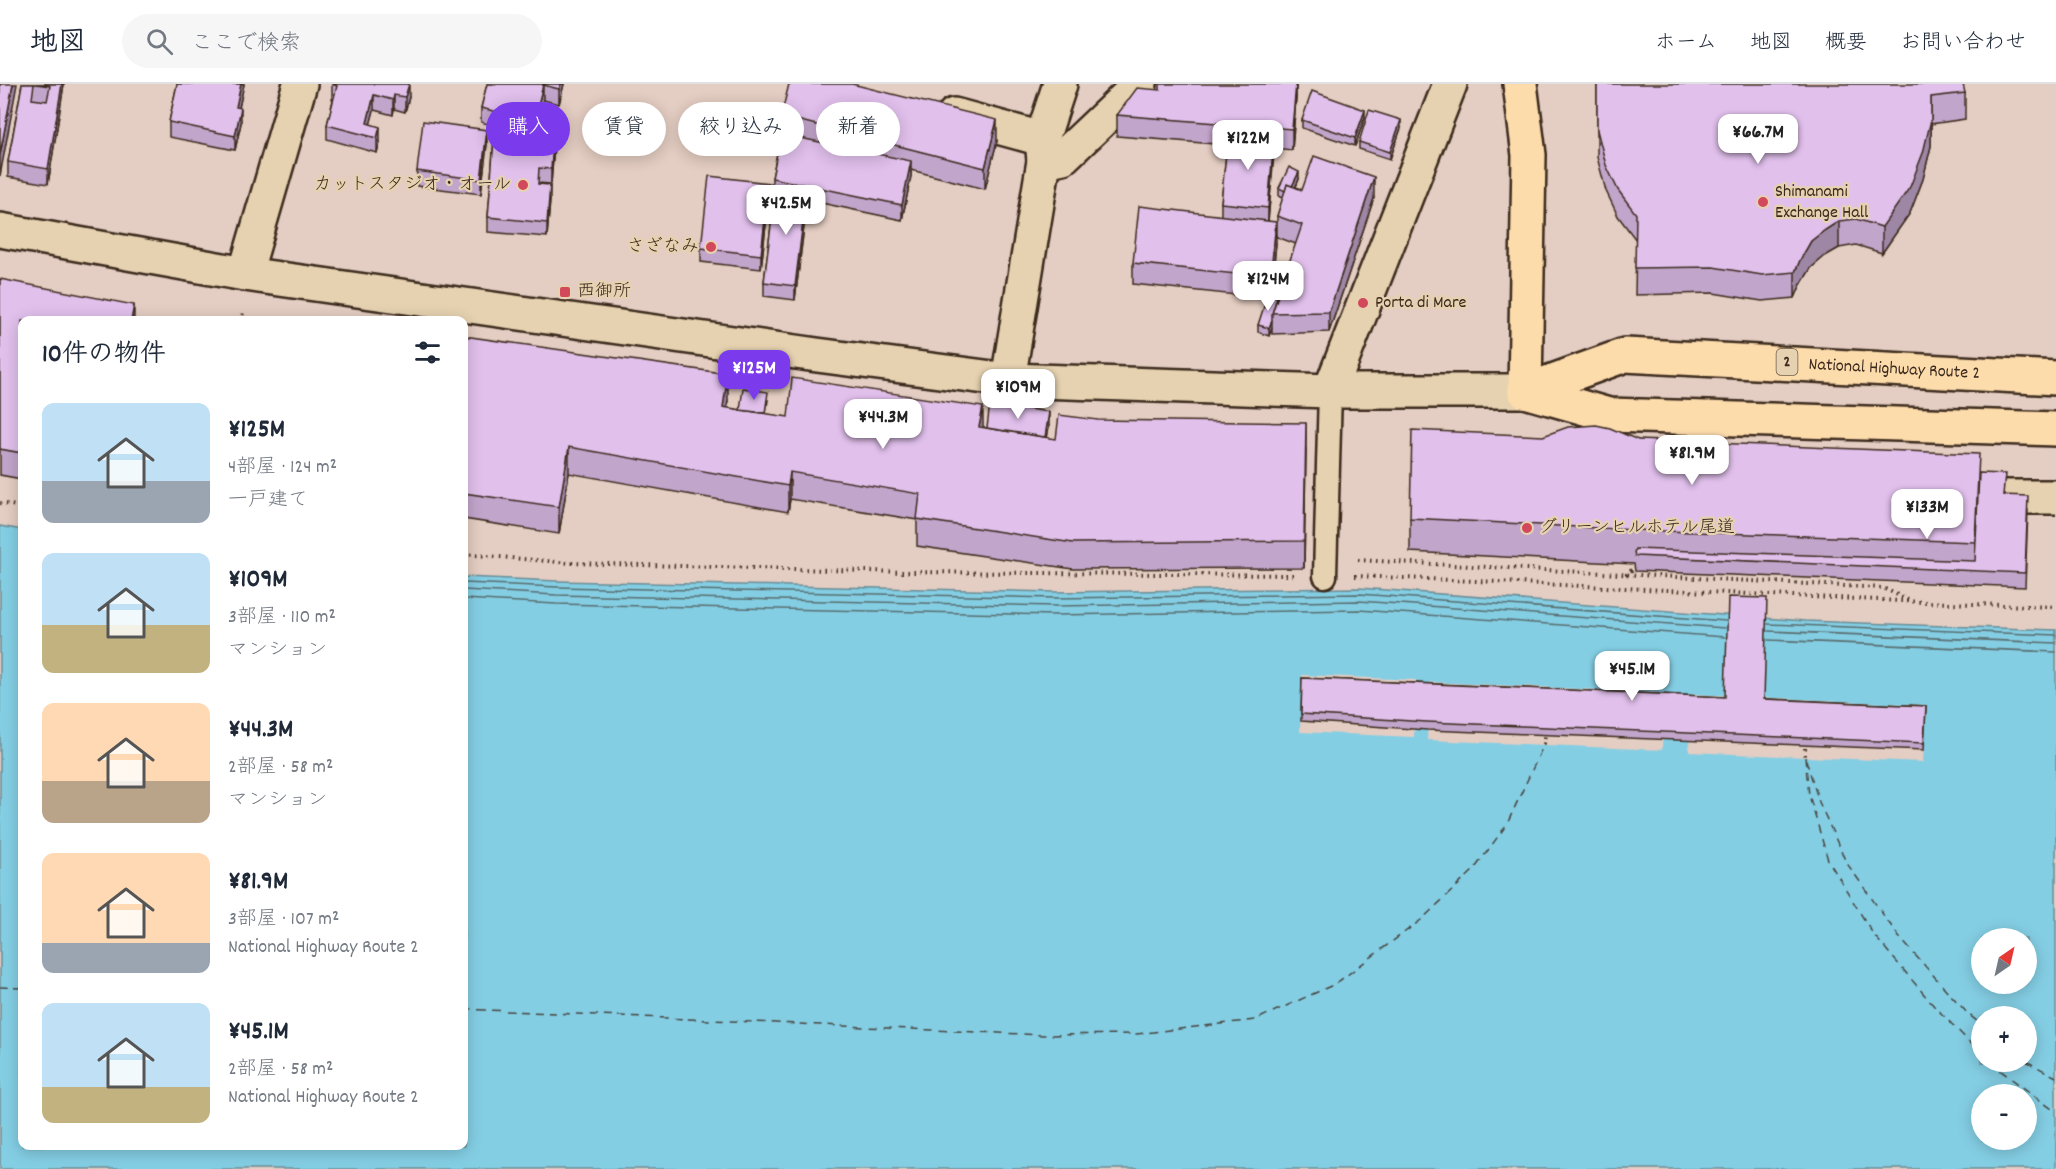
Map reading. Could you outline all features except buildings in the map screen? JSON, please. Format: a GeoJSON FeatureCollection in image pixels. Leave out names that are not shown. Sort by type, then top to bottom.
{"type":"FeatureCollection","features":[{"type":"Feature","properties":{"kind":"highway"},"geometry":{"type":"LineString","coordinates":[[1520,84],[1529,155],[1525,391],[1609,415],[2056,429]]}},
{"type":"Feature","properties":{"kind":"highway","name":"National Highway Route 2"},"geometry":{"type":"LineString","coordinates":[[1525,391],[1625,355],[2056,378]]}},
{"type":"Feature","properties":{"kind":"street"},"geometry":{"type":"LineString","coordinates":[[245,274],[300,84]]}},
{"type":"Feature","properties":{"kind":"street"},"geometry":{"type":"LineString","coordinates":[[1008,381],[1043,150],[1060,84]]}},
{"type":"Feature","properties":{"kind":"street"},"geometry":{"type":"LineString","coordinates":[[930,108],[1063,157],[1140,84]]}},
{"type":"Feature","properties":{"kind":"street"},"geometry":{"type":"LineString","coordinates":[[1330,391],[1450,84]]}},
{"type":"Feature","properties":{"kind":"street"},"geometry":{"type":"LineString","coordinates":[[0,230],[245,274],[1008,381],[1330,391],[1525,391]]}},
{"type":"Feature","properties":{"kind":"street"},"geometry":{"type":"LineString","coordinates":[[2003,497],[2056,497]]}},
{"type":"Feature","properties":{"kind":"lane"},"geometry":{"type":"LineString","coordinates":[[1325,567],[1330,391]]}},
{"type":"Feature","properties":{"kind":"path"},"geometry":{"type":"LineString","coordinates":[[0,503],[18,506]]}},
{"type":"Feature","properties":{"kind":"path"},"geometry":{"type":"LineString","coordinates":[[468,554],[570,563],[905,572],[1325,567],[1626,575],[1883,588],[1911,602]]}},
{"type":"Feature","properties":{"kind":"path"},"geometry":{"type":"LineString","coordinates":[[1325,567],[1748,594],[2056,607]]}},
{"type":"Feature","properties":{"kind":"path"},"geometry":{"type":"LineString","coordinates":[[1626,575],[1634,568],[1645,568]]}},
{"type":"Feature","properties":{"kind":"path"},"geometry":{"type":"LineString","coordinates":[[1784,583],[1785,577]]}},
{"type":"Feature","properties":{"kind":"path"},"geometry":{"type":"LineString","coordinates":[[1748,594],[1748,605]]}},
{"type":"Feature","properties":{"kind":"path"},"geometry":{"type":"LineString","coordinates":[[1545,734],[1545,744]]}},
{"type":"Feature","properties":{"kind":"path"},"geometry":{"type":"LineString","coordinates":[[1804,736],[1805,757]]}},
{"type":"Feature","properties":{"kind":"water"},"geometry":{"type":"Polygon","coordinates":[[[0,526],[18,529],[18,1150],[468,1150],[468,577],[1056,592],[1359,588],[1805,621],[2056,630],[2056,1169],[0,1169],[0,526]]]}},
{"type":"Feature","properties":{"kind":"pier"},"geometry":{"type":"Polygon","coordinates":[[[1302,675],[1416,680],[1414,737],[1300,732],[1302,675]]]}},
{"type":"Feature","properties":{"kind":"pier"},"geometry":{"type":"Polygon","coordinates":[[[1430,682],[1664,693],[1662,750],[1427,740],[1430,682]]]}},
{"type":"Feature","properties":{"kind":"pier"},"geometry":{"type":"Polygon","coordinates":[[[1692,694],[1926,705],[1923,762],[1689,752],[1692,694]]]}},
{"type":"Feature","properties":{"kind":"ferry route"},"geometry":{"type":"LineString","coordinates":[[468,1009],[1045,1035],[1136,1034],[1255,1020],[1335,984],[1421,920],[1473,871],[1507,824],[1544,744]]}},
{"type":"Feature","properties":{"kind":"ferry route"},"geometry":{"type":"LineString","coordinates":[[1805,757],[1809,795],[1828,860],[1873,934],[1934,1006],[1971,1044]]}},
{"type":"Feature","properties":{"kind":"ferry route"},"geometry":{"type":"LineString","coordinates":[[1806,760],[1819,802],[1846,862],[1899,937],[1971,1016]]}},
{"type":"Feature","properties":{"kind":"ferry route"},"geometry":{"type":"LineString","coordinates":[[0,987],[18,988]]}},
{"type":"Feature","properties":{"kind":"ferry route"},"geometry":{"type":"LineString","coordinates":[[2037,1067],[2056,1077]]}},
{"type":"Feature","properties":{"kind":"ferry route"},"geometry":{"type":"LineString","coordinates":[[2002,1072],[2056,1112]]}},
{"type":"Feature","properties":{"kind":"place","name":"カットスタジオ・オール"},"geometry":{"type":"Point","coordinates":[523,185]}},
{"type":"Feature","properties":{"kind":"place","name":"Shimanami Exchange Hall"},"geometry":{"type":"Point","coordinates":[1763,202]}},
{"type":"Feature","properties":{"kind":"place","name":"さざなみ"},"geometry":{"type":"Point","coordinates":[711,247]}},
{"type":"Feature","properties":{"kind":"place","name":"西御所"},"geometry":{"type":"Point","coordinates":[565,292]}},
{"type":"Feature","properties":{"kind":"place","name":"Porta di Mare"},"geometry":{"type":"Point","coordinates":[1363,303]}},
{"type":"Feature","properties":{"kind":"place","name":"グリーンヒルホテル尾道"},"geometry":{"type":"Point","coordinates":[1527,528]}}]}
